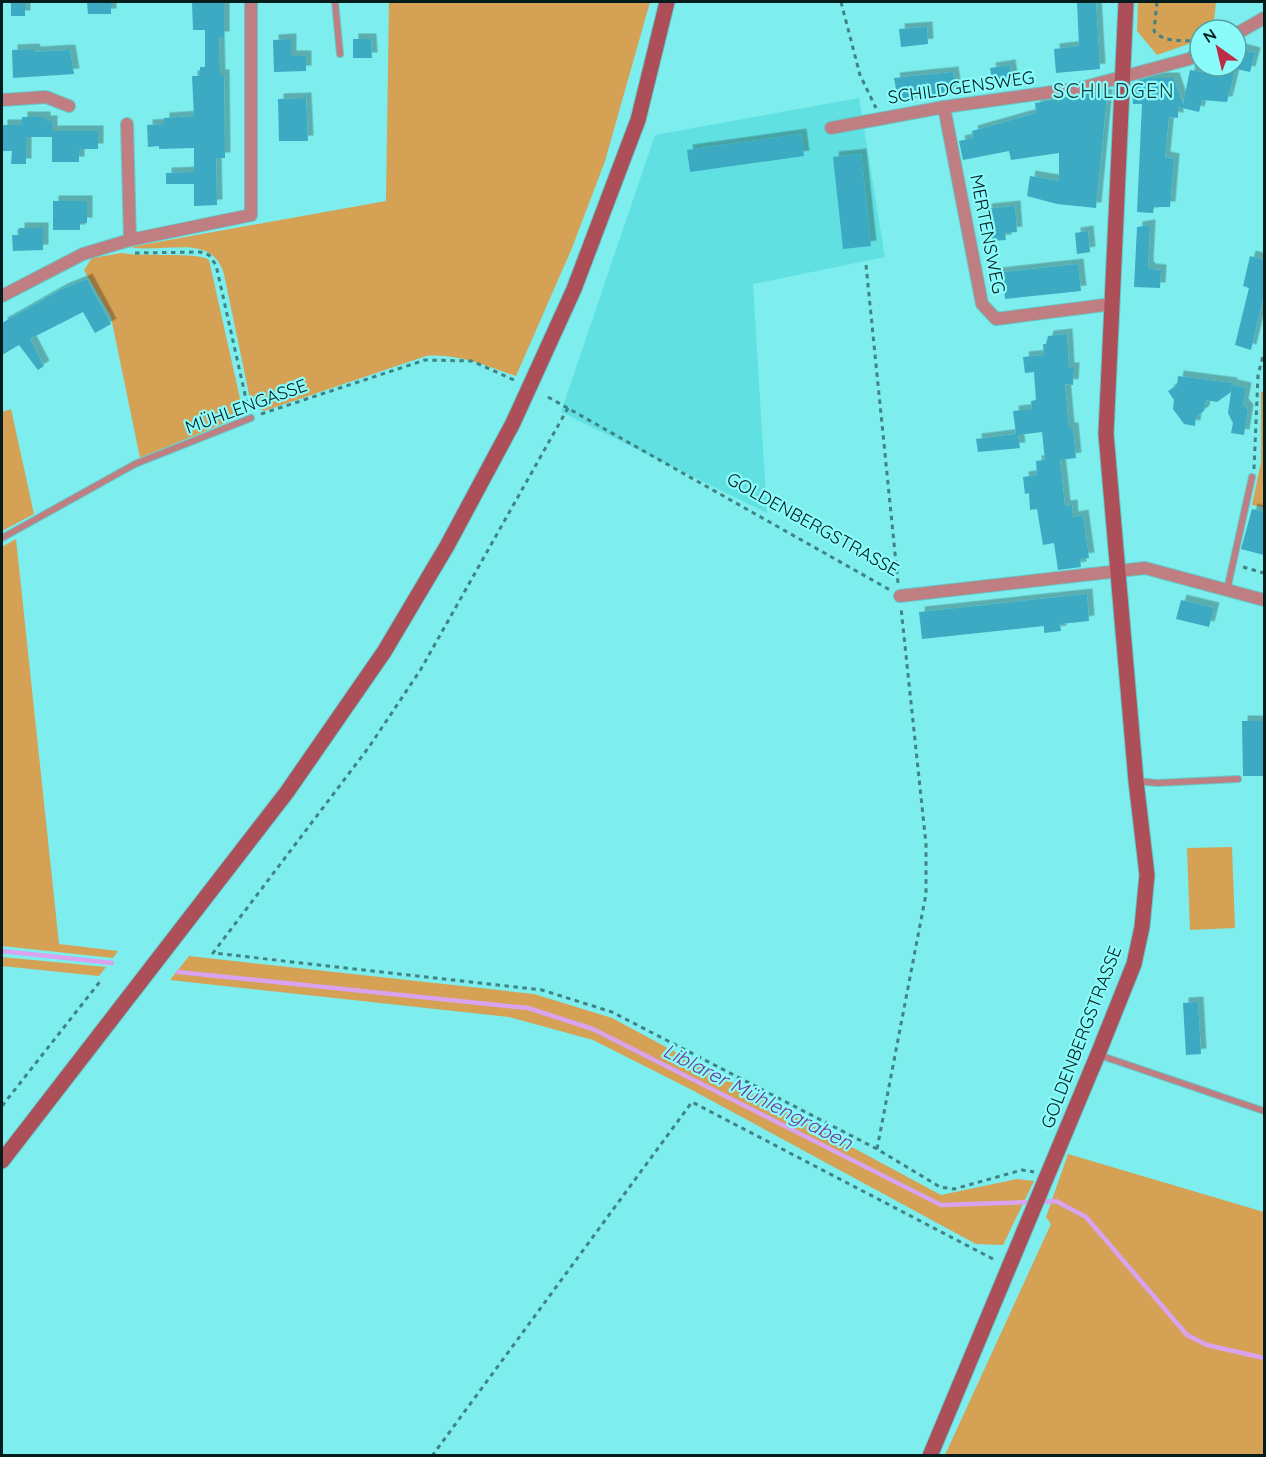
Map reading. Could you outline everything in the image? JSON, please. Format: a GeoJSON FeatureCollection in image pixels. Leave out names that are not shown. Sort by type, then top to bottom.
{"type":"FeatureCollection","features":[{"type":"Feature","properties":{"kind":"street"},"geometry":{"type":"LineString","coordinates":[[2,296],[83,254],[132,246],[251,215],[251,2]]}},
{"type":"Feature","properties":{"kind":"street"},"geometry":{"type":"LineString","coordinates":[[2,1161],[287,792],[384,652],[447,546],[513,423],[574,289],[638,120],[667,2]]}},
{"type":"Feature","properties":{"kind":"street","name":"GOLDENBERGSTRASSE"},"geometry":{"type":"LineString","coordinates":[[930,1455],[1098,1054],[1134,964],[1142,927],[1147,875],[1136,781],[1106,434],[1126,2]]}},
{"type":"Feature","properties":{"kind":"street"},"geometry":{"type":"LineString","coordinates":[[1248,27],[1264,18]]}},
{"type":"Feature","properties":{"kind":"street","name":"SCHILDGENSWEG"},"geometry":{"type":"LineString","coordinates":[[831,128],[881,117],[1081,88],[1188,59]]}},
{"type":"Feature","properties":{"kind":"street"},"geometry":{"type":"LineString","coordinates":[[2,100],[46,97],[69,106]]}},
{"type":"Feature","properties":{"kind":"street","name":"MERTENSWEG"},"geometry":{"type":"LineString","coordinates":[[944,107],[982,304],[996,319],[1112,304]]}},
{"type":"Feature","properties":{"kind":"street"},"geometry":{"type":"LineString","coordinates":[[127,124],[132,246]]}},
{"type":"Feature","properties":{"kind":"street"},"geometry":{"type":"LineString","coordinates":[[1118,572],[1145,568],[1264,600]]}},
{"type":"Feature","properties":{"kind":"street","name":"GOLDENBERGSTRASSE"},"geometry":{"type":"LineString","coordinates":[[900,596],[1118,572]]}},
{"type":"Feature","properties":{"kind":"lane"},"geometry":{"type":"LineString","coordinates":[[335,2],[340,54]]}},
{"type":"Feature","properties":{"kind":"lane","name":"MÜHLENGASSE"},"geometry":{"type":"LineString","coordinates":[[2,537],[135,464],[250,418]]}},
{"type":"Feature","properties":{"kind":"lane"},"geometry":{"type":"LineString","coordinates":[[1227,590],[1252,477]]}},
{"type":"Feature","properties":{"kind":"lane"},"geometry":{"type":"LineString","coordinates":[[1136,781],[1157,783],[1238,779]]}},
{"type":"Feature","properties":{"kind":"lane"},"geometry":{"type":"LineString","coordinates":[[1098,1054],[1264,1111]]}},
{"type":"Feature","properties":{"kind":"path"},"geometry":{"type":"LineString","coordinates":[[841,2],[860,75],[881,117]]}},
{"type":"Feature","properties":{"kind":"path"},"geometry":{"type":"LineString","coordinates":[[1157,2],[1154,31],[1160,37],[1188,40]]}},
{"type":"Feature","properties":{"kind":"path"},"geometry":{"type":"LineString","coordinates":[[132,246],[142,255],[200,252],[209,255],[213,260],[250,418]]}},
{"type":"Feature","properties":{"kind":"path"},"geometry":{"type":"LineString","coordinates":[[866,265],[926,844],[926,894],[877,1149]]}},
{"type":"Feature","properties":{"kind":"path"},"geometry":{"type":"LineString","coordinates":[[1252,477],[1258,375],[1264,352]]}},
{"type":"Feature","properties":{"kind":"path","name":"MÜHLENGASSE"},"geometry":{"type":"LineString","coordinates":[[250,418],[425,360],[472,361],[514,380]]}},
{"type":"Feature","properties":{"kind":"path","name":"GOLDENBERGSTRASSE"},"geometry":{"type":"LineString","coordinates":[[548,397],[900,596]]}},
{"type":"Feature","properties":{"kind":"path"},"geometry":{"type":"LineString","coordinates":[[568,408],[421,669],[369,747],[213,953],[542,990],[612,1012],[877,1149],[940,1187],[954,1189],[1022,1170],[1047,1178]]}},
{"type":"Feature","properties":{"kind":"path"},"geometry":{"type":"LineString","coordinates":[[1232,564],[1264,573]]}},
{"type":"Feature","properties":{"kind":"path"},"geometry":{"type":"LineString","coordinates":[[2,1106],[102,979]]}},
{"type":"Feature","properties":{"kind":"path"},"geometry":{"type":"LineString","coordinates":[[432,1455],[692,1102],[1010,1268]]}},
{"type":"Feature","properties":{"kind":"shaded area"},"geometry":{"type":"Polygon","coordinates":[[[389,2],[650,2],[605,161],[572,248],[516,376],[461,358],[426,356],[264,411],[252,404],[250,399],[224,274],[218,261],[209,253],[198,249],[130,247],[386,201],[389,2]]]}},
{"type":"Feature","properties":{"kind":"shaded area"},"geometry":{"type":"Polygon","coordinates":[[[1138,2],[1216,2],[1214,18],[1188,18],[1188,44],[1157,55],[1137,31],[1138,2]]]}},
{"type":"Feature","properties":{"kind":"shaded area"},"geometry":{"type":"Polygon","coordinates":[[[859,98],[885,257],[753,284],[767,513],[561,412],[655,135],[859,98]]]}},
{"type":"Feature","properties":{"kind":"shaded area"},"geometry":{"type":"Polygon","coordinates":[[[122,253],[194,256],[209,260],[241,403],[232,420],[140,458],[111,317],[84,270],[92,258],[122,253]]]}},
{"type":"Feature","properties":{"kind":"shaded area"},"geometry":{"type":"Polygon","coordinates":[[[1261,392],[1264,392],[1264,507],[1252,505],[1261,462],[1261,392]]]}},
{"type":"Feature","properties":{"kind":"shaded area"},"geometry":{"type":"Polygon","coordinates":[[[11,409],[34,514],[2,531],[2,412],[11,409]]]}},
{"type":"Feature","properties":{"kind":"shaded area"},"geometry":{"type":"Polygon","coordinates":[[[16,539],[59,944],[118,951],[113,958],[2,946],[2,547],[16,539]]]}},
{"type":"Feature","properties":{"kind":"shaded area"},"geometry":{"type":"Polygon","coordinates":[[[1232,847],[1235,928],[1190,930],[1187,848],[1232,847]]]}},
{"type":"Feature","properties":{"kind":"shaded area"},"geometry":{"type":"Polygon","coordinates":[[[189,956],[534,994],[612,1018],[941,1195],[1017,1179],[1034,1181],[1003,1245],[976,1244],[692,1090],[593,1040],[509,1017],[170,980],[189,956]]]}},
{"type":"Feature","properties":{"kind":"shaded area"},"geometry":{"type":"Polygon","coordinates":[[[2,957],[106,967],[99,976],[2,966],[2,957]]]}},
{"type":"Feature","properties":{"kind":"shaded area"},"geometry":{"type":"Polygon","coordinates":[[[1068,1154],[1264,1212],[1264,1455],[945,1455],[1051,1224],[1046,1217],[1068,1154]]]}},
{"type":"Feature","properties":{"kind":"building"},"geometry":{"type":"Polygon","coordinates":[[[11,2],[25,2],[25,16],[11,16],[11,2]]]}},
{"type":"Feature","properties":{"kind":"building"},"geometry":{"type":"Polygon","coordinates":[[[87,2],[111,2],[111,14],[88,14],[87,2]]]}},
{"type":"Feature","properties":{"kind":"building"},"geometry":{"type":"Polygon","coordinates":[[[192,2],[224,2],[224,37],[219,37],[220,75],[224,75],[225,158],[216,158],[217,205],[194,206],[194,184],[166,184],[166,173],[194,172],[194,148],[148,147],[147,125],[164,124],[164,118],[194,116],[192,76],[200,76],[200,67],[205,67],[205,30],[193,30],[192,2]]]}},
{"type":"Feature","properties":{"kind":"building"},"geometry":{"type":"Polygon","coordinates":[[[1077,2],[1096,2],[1100,69],[1056,73],[1054,49],[1079,46],[1077,2]]]}},
{"type":"Feature","properties":{"kind":"building"},"geometry":{"type":"Polygon","coordinates":[[[927,27],[928,44],[901,47],[899,29],[927,27]]]}},
{"type":"Feature","properties":{"kind":"building"},"geometry":{"type":"Polygon","coordinates":[[[291,39],[291,56],[306,56],[306,71],[274,72],[273,40],[291,39]]]}},
{"type":"Feature","properties":{"kind":"building"},"geometry":{"type":"Polygon","coordinates":[[[353,39],[371,39],[372,58],[353,58],[353,39]]]}},
{"type":"Feature","properties":{"kind":"building"},"geometry":{"type":"Polygon","coordinates":[[[34,49],[35,52],[70,50],[74,74],[13,78],[12,50],[34,49]]]}},
{"type":"Feature","properties":{"kind":"building"},"geometry":{"type":"Polygon","coordinates":[[[1248,51],[1255,53],[1250,72],[1248,72],[1248,51]]]}},
{"type":"Feature","properties":{"kind":"building"},"geometry":{"type":"Polygon","coordinates":[[[1010,65],[1013,84],[993,86],[990,68],[1010,65]]]}},
{"type":"Feature","properties":{"kind":"building"},"geometry":{"type":"Polygon","coordinates":[[[953,72],[956,92],[898,100],[894,78],[953,72]]]}},
{"type":"Feature","properties":{"kind":"building"},"geometry":{"type":"Polygon","coordinates":[[[1148,78],[1174,78],[1183,104],[1188,78],[1233,78],[1227,102],[1202,100],[1199,112],[1178,107],[1178,118],[1169,117],[1165,157],[1174,159],[1170,207],[1154,207],[1153,213],[1137,212],[1142,104],[1133,104],[1132,83],[1148,78]]]}},
{"type":"Feature","properties":{"kind":"building"},"geometry":{"type":"Polygon","coordinates":[[[1094,93],[1107,95],[1096,208],[1057,204],[1027,196],[1030,176],[1059,181],[1059,153],[1011,160],[1009,151],[963,160],[959,141],[973,138],[972,131],[1036,113],[1035,103],[1094,93]]]}},
{"type":"Feature","properties":{"kind":"building"},"geometry":{"type":"Polygon","coordinates":[[[306,98],[308,141],[279,141],[278,99],[306,98]]]}},
{"type":"Feature","properties":{"kind":"building"},"geometry":{"type":"Polygon","coordinates":[[[22,117],[45,117],[45,121],[52,121],[52,131],[98,131],[98,149],[79,149],[79,162],[52,162],[52,137],[26,137],[26,164],[11,164],[12,151],[2,151],[2,125],[22,125],[22,117]]]}},
{"type":"Feature","properties":{"kind":"building"},"geometry":{"type":"Polygon","coordinates":[[[801,134],[804,156],[690,172],[687,150],[801,134]]]}},
{"type":"Feature","properties":{"kind":"building"},"geometry":{"type":"Polygon","coordinates":[[[861,154],[871,246],[843,249],[833,157],[861,154]]]}},
{"type":"Feature","properties":{"kind":"building"},"geometry":{"type":"Polygon","coordinates":[[[53,201],[87,201],[87,223],[80,223],[80,230],[53,230],[53,201]]]}},
{"type":"Feature","properties":{"kind":"building"},"geometry":{"type":"Polygon","coordinates":[[[1015,206],[1017,232],[1005,233],[1006,240],[992,241],[986,209],[1015,206]]]}},
{"type":"Feature","properties":{"kind":"building"},"geometry":{"type":"Polygon","coordinates":[[[1150,225],[1148,266],[1150,269],[1161,270],[1160,288],[1134,287],[1137,227],[1150,225]]]}},
{"type":"Feature","properties":{"kind":"building"},"geometry":{"type":"Polygon","coordinates":[[[19,228],[43,228],[43,250],[13,251],[12,235],[19,235],[19,228]]]}},
{"type":"Feature","properties":{"kind":"building"},"geometry":{"type":"Polygon","coordinates":[[[1088,231],[1090,252],[1077,254],[1075,233],[1088,231]]]}},
{"type":"Feature","properties":{"kind":"building"},"geometry":{"type":"Polygon","coordinates":[[[1250,256],[1264,260],[1264,295],[1251,350],[1235,345],[1249,288],[1243,286],[1250,256]]]}},
{"type":"Feature","properties":{"kind":"building"},"geometry":{"type":"Polygon","coordinates":[[[1078,264],[1081,291],[1005,299],[1004,286],[997,286],[996,273],[1078,264]]]}},
{"type":"Feature","properties":{"kind":"building"},"geometry":{"type":"Polygon","coordinates":[[[87,279],[111,324],[95,333],[83,312],[30,339],[44,366],[38,370],[19,345],[2,355],[2,323],[62,289],[87,279]]]}},
{"type":"Feature","properties":{"kind":"building"},"geometry":{"type":"Polygon","coordinates":[[[1067,334],[1069,368],[1074,368],[1073,385],[1065,384],[1069,428],[1073,428],[1076,458],[1060,460],[1065,506],[1072,505],[1073,517],[1083,515],[1089,558],[1080,559],[1081,567],[1058,570],[1054,543],[1043,545],[1037,509],[1030,510],[1029,493],[1025,494],[1023,477],[1037,475],[1036,461],[1045,460],[1042,432],[1018,435],[1020,448],[978,452],[976,439],[1016,434],[1013,411],[1032,409],[1031,401],[1036,400],[1034,372],[1025,373],[1023,357],[1044,355],[1043,344],[1046,344],[1048,336],[1067,334]]]}},
{"type":"Feature","properties":{"kind":"building"},"geometry":{"type":"Polygon","coordinates":[[[1178,376],[1232,383],[1231,392],[1217,402],[1206,400],[1204,411],[1196,417],[1195,426],[1184,424],[1173,409],[1174,400],[1168,391],[1177,385],[1178,376]]]}},
{"type":"Feature","properties":{"kind":"building"},"geometry":{"type":"Polygon","coordinates":[[[1232,385],[1246,388],[1243,404],[1248,410],[1244,435],[1231,433],[1233,423],[1228,413],[1232,385]]]}},
{"type":"Feature","properties":{"kind":"building"},"geometry":{"type":"Polygon","coordinates":[[[1252,509],[1264,512],[1264,555],[1241,549],[1252,509]]]}},
{"type":"Feature","properties":{"kind":"building"},"geometry":{"type":"Polygon","coordinates":[[[1087,594],[1089,621],[1060,624],[1061,631],[1044,633],[1044,626],[922,639],[919,612],[1087,594]]]}},
{"type":"Feature","properties":{"kind":"building"},"geometry":{"type":"Polygon","coordinates":[[[1181,600],[1214,608],[1209,627],[1176,619],[1181,600]]]}},
{"type":"Feature","properties":{"kind":"building"},"geometry":{"type":"Polygon","coordinates":[[[1242,721],[1264,721],[1264,776],[1243,776],[1242,721]]]}},
{"type":"Feature","properties":{"kind":"building"},"geometry":{"type":"Polygon","coordinates":[[[1198,1002],[1201,1054],[1186,1055],[1183,1003],[1198,1002]]]}},
{"type":"Feature","properties":{"kind":"waterway","name":"Liblarer Mühlengraben"},"geometry":{"type":"LineString","coordinates":[[2,951],[112,963]]}},
{"type":"Feature","properties":{"kind":"waterway","name":"Liblarer Mühlengraben"},"geometry":{"type":"LineString","coordinates":[[178,972],[528,1008],[593,1029],[941,1205],[1033,1202]]}},
{"type":"Feature","properties":{"kind":"waterway","name":"Liblarer Mühlengraben"},"geometry":{"type":"LineString","coordinates":[[1041,1202],[1056,1201],[1086,1217],[1187,1335],[1207,1345],[1264,1358]]}},
{"type":"Feature","properties":{"kind":"district","name":"SCHILDGEN"},"geometry":{"type":"Point","coordinates":[1114,90]}}]}
